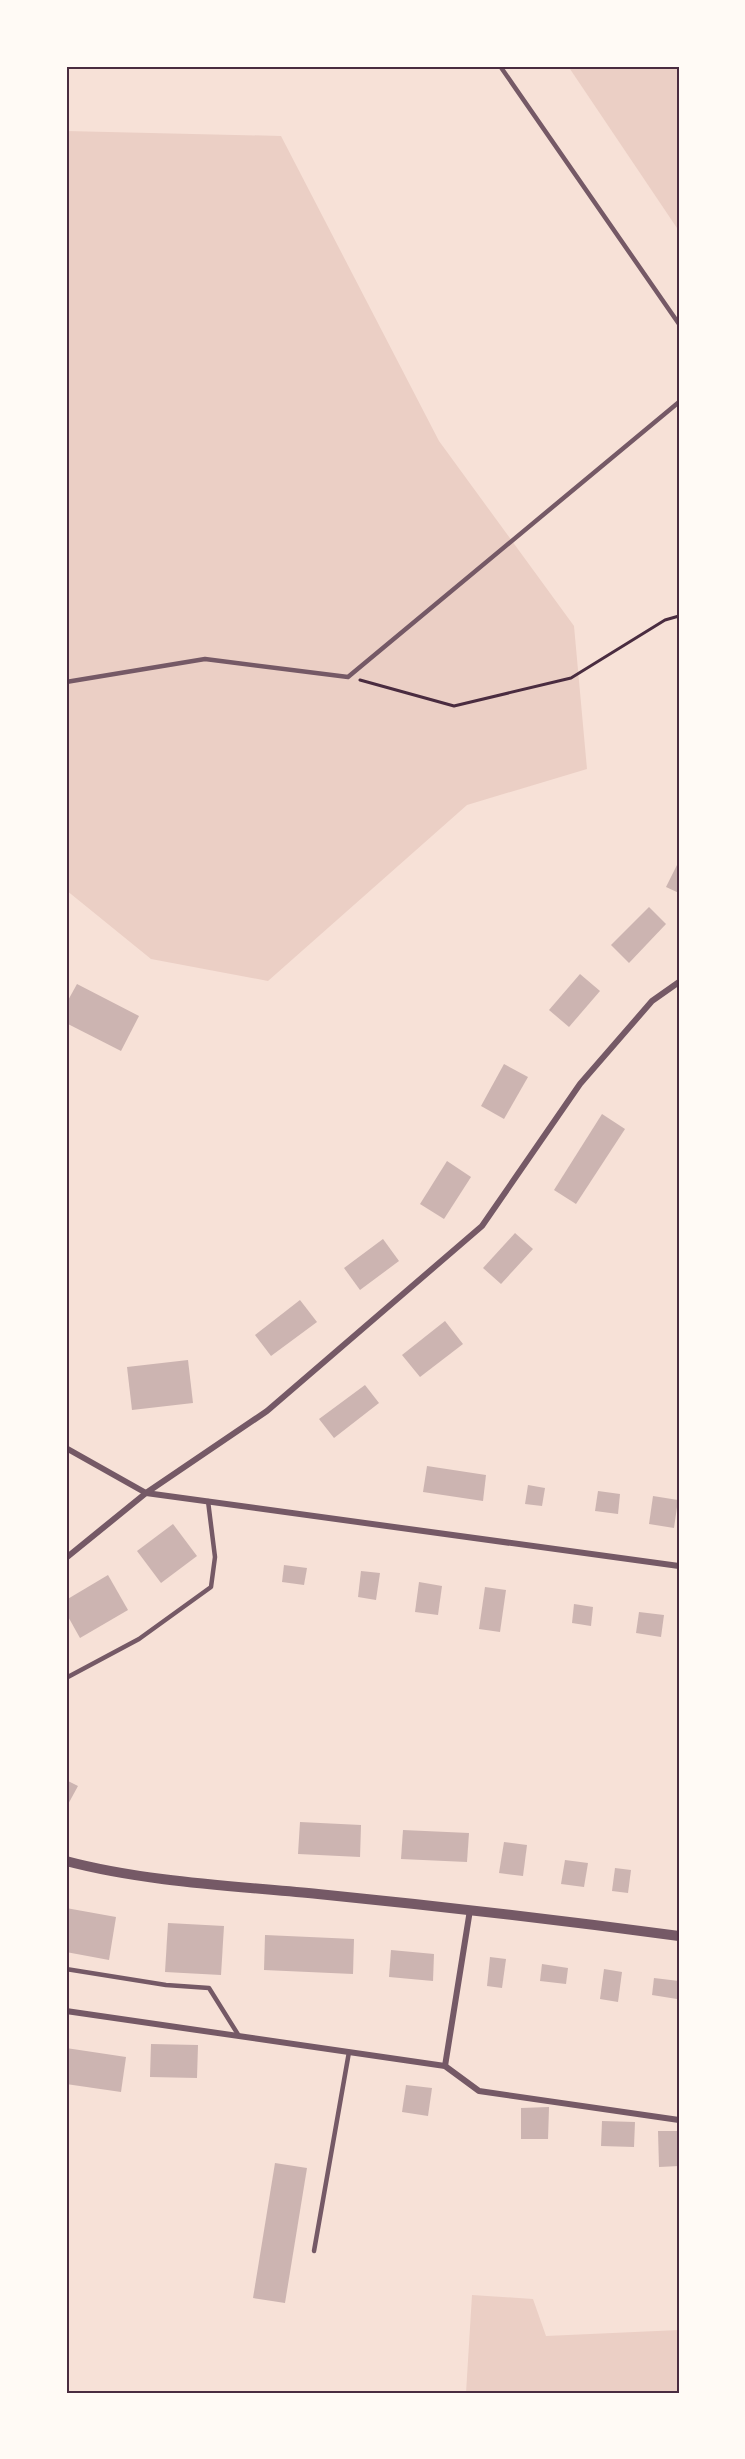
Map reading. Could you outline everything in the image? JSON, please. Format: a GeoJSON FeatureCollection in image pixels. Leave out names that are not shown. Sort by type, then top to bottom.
{"type":"FeatureCollection","features":[{"type":"Feature","properties":{"kind":"street"},"geometry":{"type":"LineString","coordinates":[[66,1557],[146,1492],[267,1411],[482,1226],[580,1084],[652,1001],[679,982]]}},
{"type":"Feature","properties":{"kind":"street"},"geometry":{"type":"LineString","coordinates":[[66,1448],[146,1492],[679,1566]]}},
{"type":"Feature","properties":{"kind":"street"},"geometry":{"type":"LineString","coordinates":[[66,1861],[90,1867],[188,1881],[470,1909],[679,1936]]}},
{"type":"Feature","properties":{"kind":"street"},"geometry":{"type":"LineString","coordinates":[[445,2066],[470,1909]]}},
{"type":"Feature","properties":{"kind":"street"},"geometry":{"type":"LineString","coordinates":[[66,2011],[445,2066],[479,2091],[679,2120]]}},
{"type":"Feature","properties":{"kind":"lane"},"geometry":{"type":"LineString","coordinates":[[500,66],[679,324]]}},
{"type":"Feature","properties":{"kind":"lane"},"geometry":{"type":"LineString","coordinates":[[66,682],[205,659],[348,677],[679,402]]}},
{"type":"Feature","properties":{"kind":"lane"},"geometry":{"type":"LineString","coordinates":[[66,1678],[139,1639],[211,1587],[215,1557],[208,1502]]}},
{"type":"Feature","properties":{"kind":"lane"},"geometry":{"type":"LineString","coordinates":[[66,1969],[131,1980],[209,1988],[239,2036]]}},
{"type":"Feature","properties":{"kind":"lane"},"geometry":{"type":"LineString","coordinates":[[314,2251],[349,2052]]}},
{"type":"Feature","properties":{"kind":"path"},"geometry":{"type":"LineString","coordinates":[[348,677],[454,706],[571,678],[666,620],[679,616]]}},
{"type":"Feature","properties":{"kind":"shaded area"},"geometry":{"type":"Polygon","coordinates":[[[568,66],[679,66],[679,231],[568,66]]]}},
{"type":"Feature","properties":{"kind":"shaded area"},"geometry":{"type":"Polygon","coordinates":[[[66,131],[281,136],[439,441],[574,626],[587,769],[467,805],[268,981],[151,959],[66,890],[66,131]]]}},
{"type":"Feature","properties":{"kind":"shaded area"},"geometry":{"type":"Polygon","coordinates":[[[472,2295],[533,2299],[546,2336],[679,2330],[679,2393],[466,2393],[472,2295]]]}},
{"type":"Feature","properties":{"kind":"building"},"geometry":{"type":"Polygon","coordinates":[[[679,861],[679,893],[666,887],[679,861]]]}},
{"type":"Feature","properties":{"kind":"building"},"geometry":{"type":"Polygon","coordinates":[[[649,907],[666,924],[629,963],[611,945],[649,907]]]}},
{"type":"Feature","properties":{"kind":"building"},"geometry":{"type":"Polygon","coordinates":[[[580,974],[600,991],[569,1027],[549,1010],[580,974]]]}},
{"type":"Feature","properties":{"kind":"building"},"geometry":{"type":"Polygon","coordinates":[[[77,984],[139,1016],[121,1051],[66,1023],[66,1004],[77,984]]]}},
{"type":"Feature","properties":{"kind":"building"},"geometry":{"type":"Polygon","coordinates":[[[504,1064],[528,1077],[504,1119],[481,1106],[504,1064]]]}},
{"type":"Feature","properties":{"kind":"building"},"geometry":{"type":"Polygon","coordinates":[[[602,1114],[625,1129],[576,1204],[554,1190],[602,1114]]]}},
{"type":"Feature","properties":{"kind":"building"},"geometry":{"type":"Polygon","coordinates":[[[447,1161],[471,1177],[444,1219],[420,1204],[447,1161]]]}},
{"type":"Feature","properties":{"kind":"building"},"geometry":{"type":"Polygon","coordinates":[[[515,1233],[533,1249],[501,1284],[483,1268],[515,1233]]]}},
{"type":"Feature","properties":{"kind":"building"},"geometry":{"type":"Polygon","coordinates":[[[383,1239],[399,1261],[360,1290],[344,1268],[383,1239]]]}},
{"type":"Feature","properties":{"kind":"building"},"geometry":{"type":"Polygon","coordinates":[[[300,1300],[317,1322],[271,1356],[255,1335],[300,1300]]]}},
{"type":"Feature","properties":{"kind":"building"},"geometry":{"type":"Polygon","coordinates":[[[445,1321],[463,1344],[420,1377],[402,1355],[445,1321]]]}},
{"type":"Feature","properties":{"kind":"building"},"geometry":{"type":"Polygon","coordinates":[[[188,1360],[193,1403],[132,1410],[127,1367],[188,1360]]]}},
{"type":"Feature","properties":{"kind":"building"},"geometry":{"type":"Polygon","coordinates":[[[365,1385],[379,1403],[334,1438],[319,1419],[365,1385]]]}},
{"type":"Feature","properties":{"kind":"building"},"geometry":{"type":"Polygon","coordinates":[[[427,1466],[486,1475],[483,1501],[423,1492],[427,1466]]]}},
{"type":"Feature","properties":{"kind":"building"},"geometry":{"type":"Polygon","coordinates":[[[528,1485],[545,1488],[542,1506],[525,1504],[528,1485]]]}},
{"type":"Feature","properties":{"kind":"building"},"geometry":{"type":"Polygon","coordinates":[[[598,1491],[620,1494],[618,1514],[595,1511],[598,1491]]]}},
{"type":"Feature","properties":{"kind":"building"},"geometry":{"type":"Polygon","coordinates":[[[653,1496],[678,1500],[674,1528],[649,1524],[653,1496]]]}},
{"type":"Feature","properties":{"kind":"building"},"geometry":{"type":"Polygon","coordinates":[[[173,1524],[197,1556],[161,1583],[137,1551],[173,1524]]]}},
{"type":"Feature","properties":{"kind":"building"},"geometry":{"type":"Polygon","coordinates":[[[284,1565],[307,1568],[304,1585],[282,1582],[284,1565]]]}},
{"type":"Feature","properties":{"kind":"building"},"geometry":{"type":"Polygon","coordinates":[[[361,1571],[380,1573],[376,1600],[358,1597],[361,1571]]]}},
{"type":"Feature","properties":{"kind":"building"},"geometry":{"type":"Polygon","coordinates":[[[108,1575],[128,1610],[80,1638],[66,1613],[66,1600],[108,1575]]]}},
{"type":"Feature","properties":{"kind":"building"},"geometry":{"type":"Polygon","coordinates":[[[419,1582],[442,1586],[438,1615],[415,1612],[419,1582]]]}},
{"type":"Feature","properties":{"kind":"building"},"geometry":{"type":"Polygon","coordinates":[[[485,1587],[506,1590],[500,1632],[479,1629],[485,1587]]]}},
{"type":"Feature","properties":{"kind":"building"},"geometry":{"type":"Polygon","coordinates":[[[574,1604],[593,1607],[591,1626],[572,1623],[574,1604]]]}},
{"type":"Feature","properties":{"kind":"building"},"geometry":{"type":"Polygon","coordinates":[[[639,1612],[664,1615],[661,1637],[636,1633],[639,1612]]]}},
{"type":"Feature","properties":{"kind":"building"},"geometry":{"type":"Polygon","coordinates":[[[66,1780],[78,1786],[66,1808],[66,1780]]]}},
{"type":"Feature","properties":{"kind":"building"},"geometry":{"type":"Polygon","coordinates":[[[300,1822],[361,1825],[360,1857],[298,1854],[300,1822]]]}},
{"type":"Feature","properties":{"kind":"building"},"geometry":{"type":"Polygon","coordinates":[[[403,1830],[469,1833],[467,1862],[401,1859],[403,1830]]]}},
{"type":"Feature","properties":{"kind":"building"},"geometry":{"type":"Polygon","coordinates":[[[504,1842],[527,1845],[523,1876],[499,1873],[504,1842]]]}},
{"type":"Feature","properties":{"kind":"building"},"geometry":{"type":"Polygon","coordinates":[[[565,1860],[588,1863],[584,1887],[561,1884],[565,1860]]]}},
{"type":"Feature","properties":{"kind":"building"},"geometry":{"type":"Polygon","coordinates":[[[615,1868],[631,1870],[628,1893],[612,1891],[615,1868]]]}},
{"type":"Feature","properties":{"kind":"building"},"geometry":{"type":"Polygon","coordinates":[[[66,1908],[116,1917],[109,1960],[66,1952],[66,1908]]]}},
{"type":"Feature","properties":{"kind":"building"},"geometry":{"type":"Polygon","coordinates":[[[168,1923],[224,1926],[221,1975],[165,1972],[168,1923]]]}},
{"type":"Feature","properties":{"kind":"building"},"geometry":{"type":"Polygon","coordinates":[[[265,1935],[354,1939],[353,1974],[264,1970],[265,1935]]]}},
{"type":"Feature","properties":{"kind":"building"},"geometry":{"type":"Polygon","coordinates":[[[391,1950],[434,1954],[433,1981],[389,1977],[391,1950]]]}},
{"type":"Feature","properties":{"kind":"building"},"geometry":{"type":"Polygon","coordinates":[[[490,1957],[506,1959],[502,1988],[487,1986],[490,1957]]]}},
{"type":"Feature","properties":{"kind":"building"},"geometry":{"type":"Polygon","coordinates":[[[542,1964],[568,1968],[566,1984],[540,1981],[542,1964]]]}},
{"type":"Feature","properties":{"kind":"building"},"geometry":{"type":"Polygon","coordinates":[[[604,1969],[622,1972],[618,2002],[600,1999],[604,1969]]]}},
{"type":"Feature","properties":{"kind":"building"},"geometry":{"type":"Polygon","coordinates":[[[654,1978],[679,1981],[677,1999],[652,1995],[654,1978]]]}},
{"type":"Feature","properties":{"kind":"building"},"geometry":{"type":"Polygon","coordinates":[[[151,2044],[198,2045],[197,2078],[150,2077],[151,2044]]]}},
{"type":"Feature","properties":{"kind":"building"},"geometry":{"type":"Polygon","coordinates":[[[66,2048],[126,2057],[121,2092],[66,2084],[66,2048]]]}},
{"type":"Feature","properties":{"kind":"building"},"geometry":{"type":"Polygon","coordinates":[[[406,2085],[432,2088],[428,2116],[402,2112],[406,2085]]]}},
{"type":"Feature","properties":{"kind":"building"},"geometry":{"type":"Polygon","coordinates":[[[549,2107],[548,2139],[521,2139],[521,2108],[549,2107]]]}},
{"type":"Feature","properties":{"kind":"building"},"geometry":{"type":"Polygon","coordinates":[[[602,2121],[635,2122],[634,2147],[601,2146],[602,2121]]]}},
{"type":"Feature","properties":{"kind":"building"},"geometry":{"type":"Polygon","coordinates":[[[658,2131],[679,2131],[679,2166],[659,2167],[658,2131]]]}},
{"type":"Feature","properties":{"kind":"building"},"geometry":{"type":"Polygon","coordinates":[[[275,2163],[307,2168],[285,2303],[253,2298],[275,2163]]]}}]}
